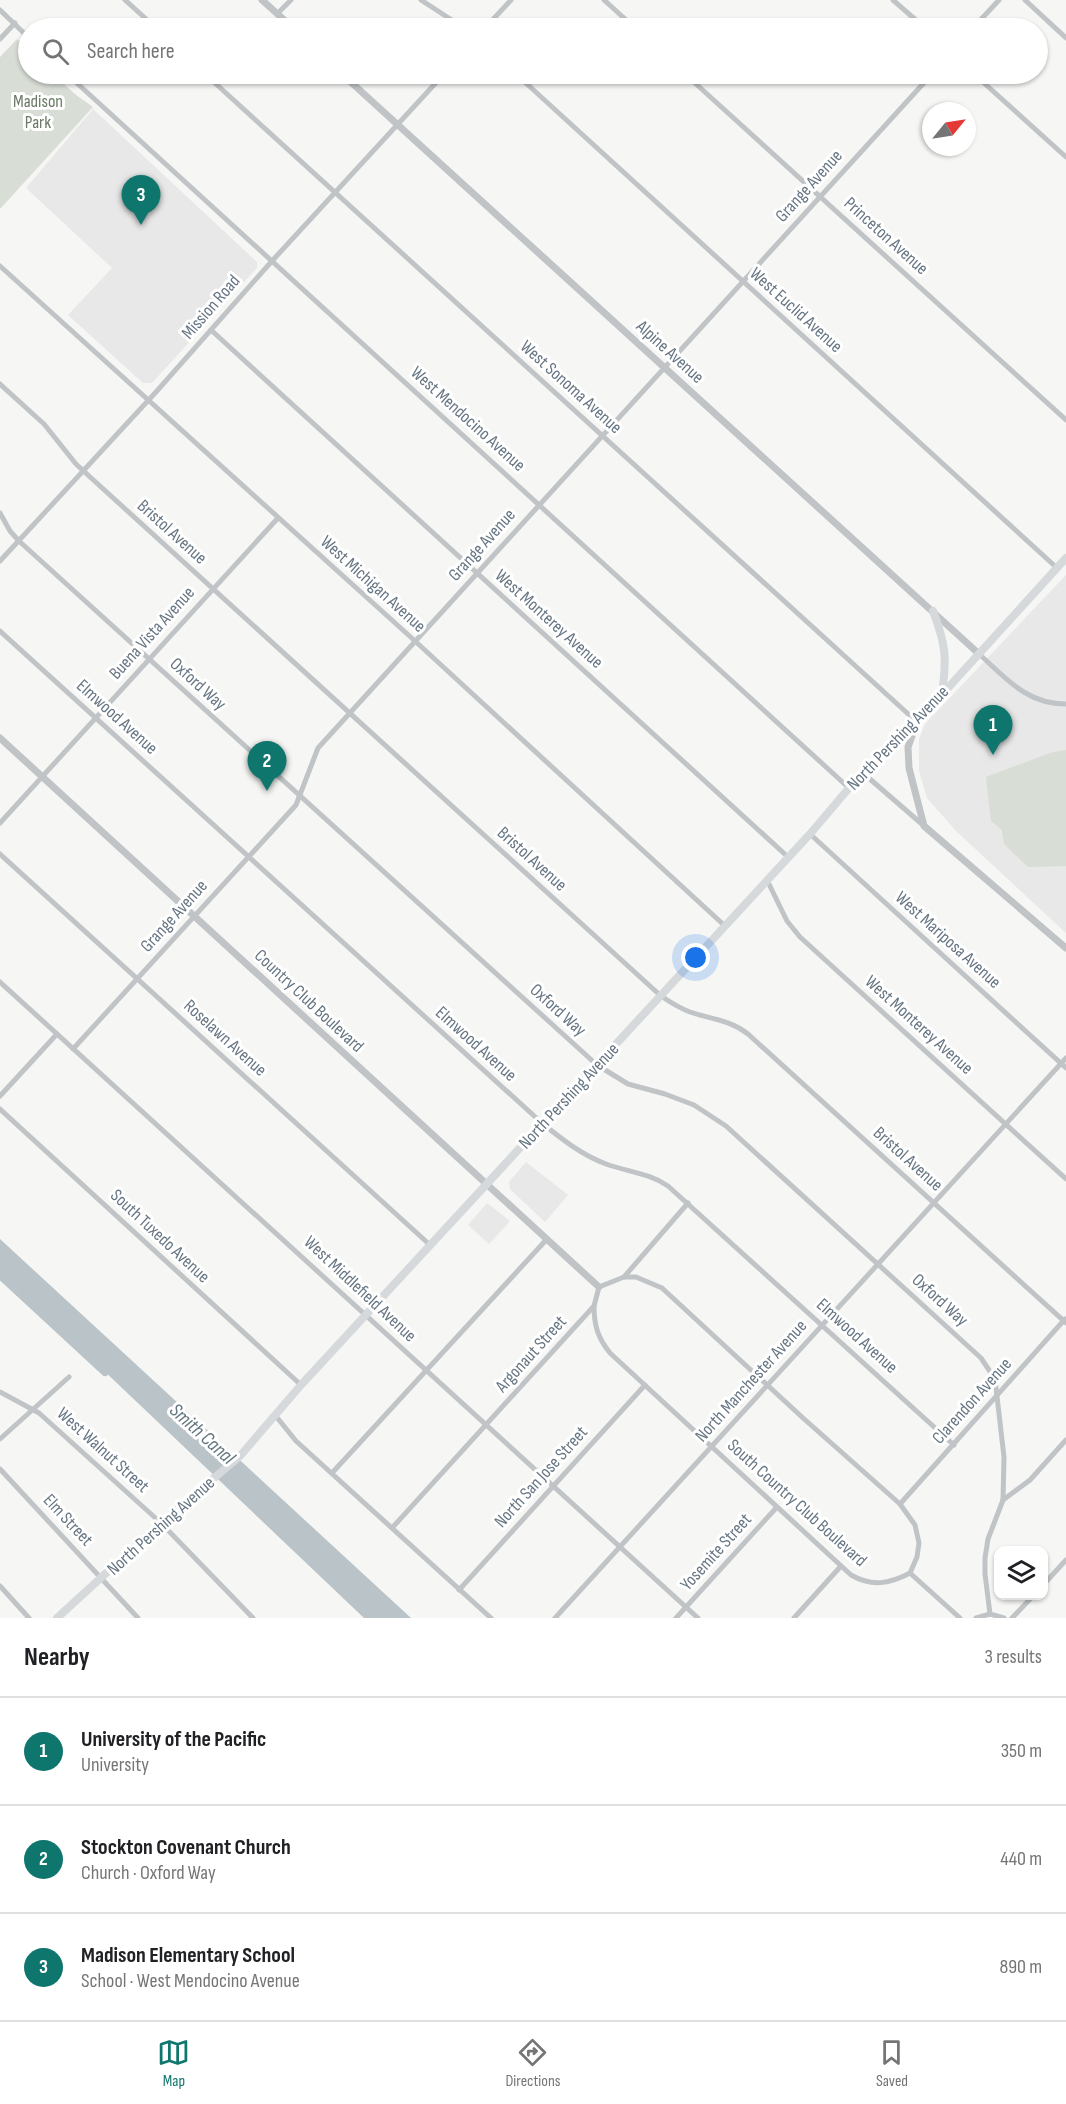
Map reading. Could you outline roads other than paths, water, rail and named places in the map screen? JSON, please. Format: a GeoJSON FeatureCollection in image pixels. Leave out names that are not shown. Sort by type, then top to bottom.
{"type":"FeatureCollection","features":[{"type":"Feature","properties":{"kind":"main road","name":"North Pershing Avenue"},"geometry":{"type":"LineString","coordinates":[[57,1618],[161,1523],[240,1456],[301,1385],[810,834],[849,788],[917,722],[1066,558]]}},
{"type":"Feature","properties":{"kind":"main road"},"geometry":{"type":"LineString","coordinates":[[933,611],[946,652],[942,694]]}},
{"type":"Feature","properties":{"kind":"street"},"geometry":{"type":"LineString","coordinates":[[125,0],[145,18]]}},
{"type":"Feature","properties":{"kind":"street"},"geometry":{"type":"LineString","coordinates":[[262,0],[281,18]]}},
{"type":"Feature","properties":{"kind":"street"},"geometry":{"type":"LineString","coordinates":[[278,15],[291,0]]}},
{"type":"Feature","properties":{"kind":"street"},"geometry":{"type":"LineString","coordinates":[[421,0],[449,18]]}},
{"type":"Feature","properties":{"kind":"street"},"geometry":{"type":"LineString","coordinates":[[495,18],[512,0]]}},
{"type":"Feature","properties":{"kind":"street"},"geometry":{"type":"LineString","coordinates":[[604,0],[624,18]]}},
{"type":"Feature","properties":{"kind":"street"},"geometry":{"type":"LineString","coordinates":[[893,0],[914,18]]}},
{"type":"Feature","properties":{"kind":"street"},"geometry":{"type":"LineString","coordinates":[[982,18],[999,0]]}},
{"type":"Feature","properties":{"kind":"street"},"geometry":{"type":"LineString","coordinates":[[1025,0],[1044,18]]}},
{"type":"Feature","properties":{"kind":"street"},"geometry":{"type":"LineString","coordinates":[[0,10],[18,26]]}},
{"type":"Feature","properties":{"kind":"street"},"geometry":{"type":"LineString","coordinates":[[1048,21],[1066,38]]}},
{"type":"Feature","properties":{"kind":"street"},"geometry":{"type":"LineString","coordinates":[[0,39],[15,23]]}},
{"type":"Feature","properties":{"kind":"street","name":"West Mendocino Avenue"},"geometry":{"type":"LineString","coordinates":[[78,84],[849,788]]}},
{"type":"Feature","properties":{"kind":"street","name":"West Sonoma Avenue"},"geometry":{"type":"LineString","coordinates":[[216,84],[917,722]]}},
{"type":"Feature","properties":{"kind":"street","name":"Alpine Avenue"},"geometry":{"type":"LineString","coordinates":[[353,84],[978,653]]}},
{"type":"Feature","properties":{"kind":"street","name":"Mission Road"},"geometry":{"type":"LineString","coordinates":[[0,561],[435,84]]}},
{"type":"Feature","properties":{"kind":"street","name":"West Euclid Avenue"},"geometry":{"type":"LineString","coordinates":[[527,84],[1057,568]]}},
{"type":"Feature","properties":{"kind":"street","name":"Princeton Avenue"},"geometry":{"type":"LineString","coordinates":[[696,84],[1066,419]]}},
{"type":"Feature","properties":{"kind":"street","name":"Grange Avenue"},"geometry":{"type":"LineString","coordinates":[[73,1049],[296,805],[318,748],[923,84]]}},
{"type":"Feature","properties":{"kind":"street"},"geometry":{"type":"LineString","coordinates":[[985,84],[1066,157]]}},
{"type":"Feature","properties":{"kind":"street","name":"West Michigan Avenue"},"geometry":{"type":"LineString","coordinates":[[0,266],[415,641],[725,926]]}},
{"type":"Feature","properties":{"kind":"street","name":"West Monterey Avenue"},"geometry":{"type":"LineString","coordinates":[[211,330],[788,857]]}},
{"type":"Feature","properties":{"kind":"street","name":"Bristol Avenue"},"geometry":{"type":"LineString","coordinates":[[0,384],[44,424],[83,470],[661,996],[691,1012],[722,1020],[742,1030],[1065,1320]]}},
{"type":"Feature","properties":{"kind":"street","name":"Oxford Way"},"geometry":{"type":"LineString","coordinates":[[0,513],[10,531],[19,541],[597,1065],[628,1084],[678,1098],[710,1114],[726,1126],[981,1358],[995,1379],[1004,1457],[1003,1500],[993,1524],[985,1558],[990,1614]]}},
{"type":"Feature","properties":{"kind":"street","name":"Buena Vista Avenue"},"geometry":{"type":"LineString","coordinates":[[0,823],[278,518]]}},
{"type":"Feature","properties":{"kind":"street","name":"Elmwood Avenue"},"geometry":{"type":"LineString","coordinates":[[0,631],[543,1124],[566,1143],[593,1159],[618,1168],[643,1173],[661,1181],[954,1444]]}},
{"type":"Feature","properties":{"kind":"street"},"geometry":{"type":"LineString","coordinates":[[978,653],[1029,697],[1044,702],[1066,704]]}},
{"type":"Feature","properties":{"kind":"street"},"geometry":{"type":"LineString","coordinates":[[917,722],[908,747],[909,768],[924,826]]}},
{"type":"Feature","properties":{"kind":"street","name":"Country Club Boulevard"},"geometry":{"type":"LineString","coordinates":[[0,738],[598,1287]]}},
{"type":"Feature","properties":{"kind":"street"},"geometry":{"type":"LineString","coordinates":[[863,773],[1066,948]]}},
{"type":"Feature","properties":{"kind":"street","name":"West Mariposa Avenue"},"geometry":{"type":"LineString","coordinates":[[810,834],[1064,1066]]}},
{"type":"Feature","properties":{"kind":"street","name":"Roselawn Avenue"},"geometry":{"type":"LineString","coordinates":[[0,854],[430,1245]]}},
{"type":"Feature","properties":{"kind":"street","name":"West Monterey Avenue"},"geometry":{"type":"LineString","coordinates":[[767,880],[794,931],[1066,1179]]}},
{"type":"Feature","properties":{"kind":"street","name":"West Middlefield Avenue"},"geometry":{"type":"LineString","coordinates":[[0,982],[698,1618]]}},
{"type":"Feature","properties":{"kind":"street"},"geometry":{"type":"LineString","coordinates":[[0,1096],[57,1034]]}},
{"type":"Feature","properties":{"kind":"street","name":"North Manchester Avenue"},"geometry":{"type":"LineString","coordinates":[[555,1618],[933,1203],[1005,1125],[1064,1066],[1066,1058]]}},
{"type":"Feature","properties":{"kind":"street","name":"South Tuxedo Avenue"},"geometry":{"type":"LineString","coordinates":[[0,1109],[301,1385]]}},
{"type":"Feature","properties":{"kind":"street"},"geometry":{"type":"LineString","coordinates":[[624,1277],[688,1203]]}},
{"type":"Feature","properties":{"kind":"street"},"geometry":{"type":"LineString","coordinates":[[332,1473],[547,1239]]}},
{"type":"Feature","properties":{"kind":"street"},"geometry":{"type":"LineString","coordinates":[[594,1306],[598,1287],[624,1277],[636,1277],[662,1288],[900,1504],[915,1525],[919,1543],[917,1557],[910,1573],[960,1618]]}},
{"type":"Feature","properties":{"kind":"street","name":"South Country Club Boulevard"},"geometry":{"type":"LineString","coordinates":[[594,1306],[594,1323],[599,1339],[610,1353],[851,1575],[869,1583],[888,1582],[910,1573]]}},
{"type":"Feature","properties":{"kind":"street","name":"Argonaut Street"},"geometry":{"type":"LineString","coordinates":[[392,1528],[594,1306]]}},
{"type":"Feature","properties":{"kind":"street","name":"Clarendon Avenue"},"geometry":{"type":"LineString","coordinates":[[900,1504],[1065,1320]]}},
{"type":"Feature","properties":{"kind":"street"},"geometry":{"type":"LineString","coordinates":[[0,1439],[69,1377]]}},
{"type":"Feature","properties":{"kind":"street","name":"North San Jose Street"},"geometry":{"type":"LineString","coordinates":[[459,1590],[645,1385]]}},
{"type":"Feature","properties":{"kind":"street","name":"West Walnut Street"},"geometry":{"type":"LineString","coordinates":[[0,1392],[33,1408],[161,1523],[253,1618]]}},
{"type":"Feature","properties":{"kind":"street"},"geometry":{"type":"LineString","coordinates":[[275,1415],[296,1441],[490,1618]]}},
{"type":"Feature","properties":{"kind":"street"},"geometry":{"type":"LineString","coordinates":[[1003,1500],[1030,1480],[1066,1440]]}},
{"type":"Feature","properties":{"kind":"street","name":"Elm Street"},"geometry":{"type":"LineString","coordinates":[[0,1469],[138,1618]]}},
{"type":"Feature","properties":{"kind":"street","name":"Yosemite Street"},"geometry":{"type":"LineString","coordinates":[[676,1618],[777,1507]]}},
{"type":"Feature","properties":{"kind":"street"},"geometry":{"type":"LineString","coordinates":[[1048,1580],[1066,1560]]}},
{"type":"Feature","properties":{"kind":"street"},"geometry":{"type":"LineString","coordinates":[[795,1618],[842,1566]]}},
{"type":"Feature","properties":{"kind":"street"},"geometry":{"type":"LineString","coordinates":[[0,1586],[28,1618]]}},
{"type":"Feature","properties":{"kind":"street"},"geometry":{"type":"LineString","coordinates":[[1012,1618],[1029,1600]]}},
{"type":"Feature","properties":{"kind":"street"},"geometry":{"type":"LineString","coordinates":[[976,1618],[990,1614],[1004,1618]]}},
{"type":"Feature","properties":{"kind":"water"},"geometry":{"type":"Polygon","coordinates":[[[0,1239],[411,1618],[364,1618],[0,1272],[0,1239]]]}},
{"type":"Feature","properties":{"kind":"waterway","name":"Smith Canal"},"geometry":{"type":"LineString","coordinates":[[0,1275],[105,1372]]}},
{"type":"Feature","properties":{"kind":"place","name":"Madison Elementary School"},"geometry":{"type":"Point","coordinates":[141,225]}},
{"type":"Feature","properties":{"kind":"place","name":"University of the Pacific"},"geometry":{"type":"Point","coordinates":[993,755]}},
{"type":"Feature","properties":{"kind":"place","name":"Stockton Covenant Church"},"geometry":{"type":"Point","coordinates":[267,791]}},
{"type":"Feature","properties":{"kind":"park label","name":"Madison Park"},"geometry":{"type":"Point","coordinates":[38,111]}}]}
